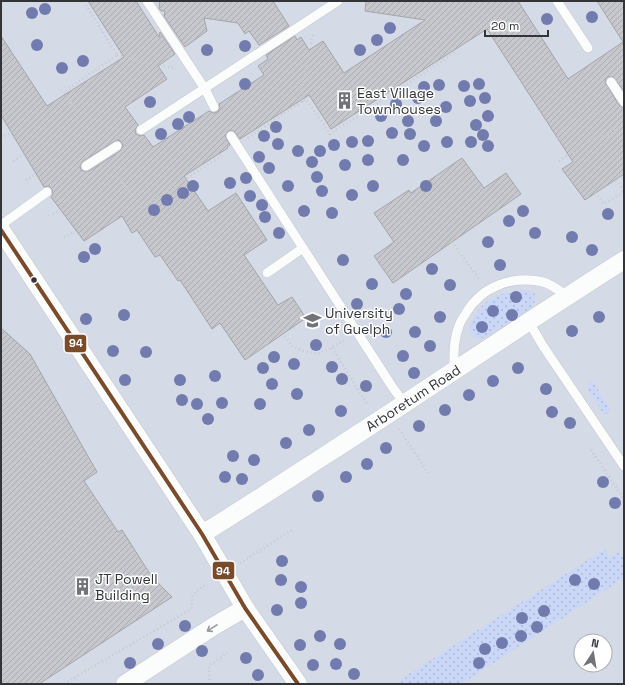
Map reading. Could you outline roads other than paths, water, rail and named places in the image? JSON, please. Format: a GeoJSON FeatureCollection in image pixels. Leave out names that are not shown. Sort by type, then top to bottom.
{"type":"FeatureCollection","features":[{"type":"Feature","properties":{"kind":"street"},"geometry":{"type":"LineString","coordinates":[[1,230],[202,534],[245,608],[298,684]]}},
{"type":"Feature","properties":{"kind":"street","name":"Arboretum Road"},"geometry":{"type":"LineString","coordinates":[[202,534],[405,404],[567,296],[624,260]]}},
{"type":"Feature","properties":{"kind":"street"},"geometry":{"type":"LineString","coordinates":[[125,684],[214,626],[245,608]]}},
{"type":"Feature","properties":{"kind":"lane"},"geometry":{"type":"LineString","coordinates":[[147,1],[214,107]]}},
{"type":"Feature","properties":{"kind":"lane"},"geometry":{"type":"LineString","coordinates":[[141,130],[338,1]]}},
{"type":"Feature","properties":{"kind":"lane"},"geometry":{"type":"LineString","coordinates":[[557,1],[588,48]]}},
{"type":"Feature","properties":{"kind":"lane"},"geometry":{"type":"LineString","coordinates":[[611,82],[622,100]]}},
{"type":"Feature","properties":{"kind":"lane"},"geometry":{"type":"LineString","coordinates":[[231,136],[393,388],[405,404]]}},
{"type":"Feature","properties":{"kind":"lane"},"geometry":{"type":"LineString","coordinates":[[86,166],[117,146]]}},
{"type":"Feature","properties":{"kind":"lane"},"geometry":{"type":"LineString","coordinates":[[1,225],[47,192]]}},
{"type":"Feature","properties":{"kind":"lane"},"geometry":{"type":"LineString","coordinates":[[267,273],[303,248]]}},
{"type":"Feature","properties":{"kind":"lane"},"geometry":{"type":"LineString","coordinates":[[454,371],[454,343],[459,325],[472,304],[487,290],[502,284],[523,280],[545,282],[567,296]]}},
{"type":"Feature","properties":{"kind":"lane"},"geometry":{"type":"LineString","coordinates":[[529,322],[543,346],[624,466]]}},
{"type":"Feature","properties":{"kind":"place","name":"East Village Townhouses"},"geometry":{"type":"Point","coordinates":[344,101]}},
{"type":"Feature","properties":{"kind":"place","name":"University of Guelph"},"geometry":{"type":"Point","coordinates":[312,321]}},
{"type":"Feature","properties":{"kind":"place","name":"JT Powell Building"},"geometry":{"type":"Point","coordinates":[82,587]}}]}
